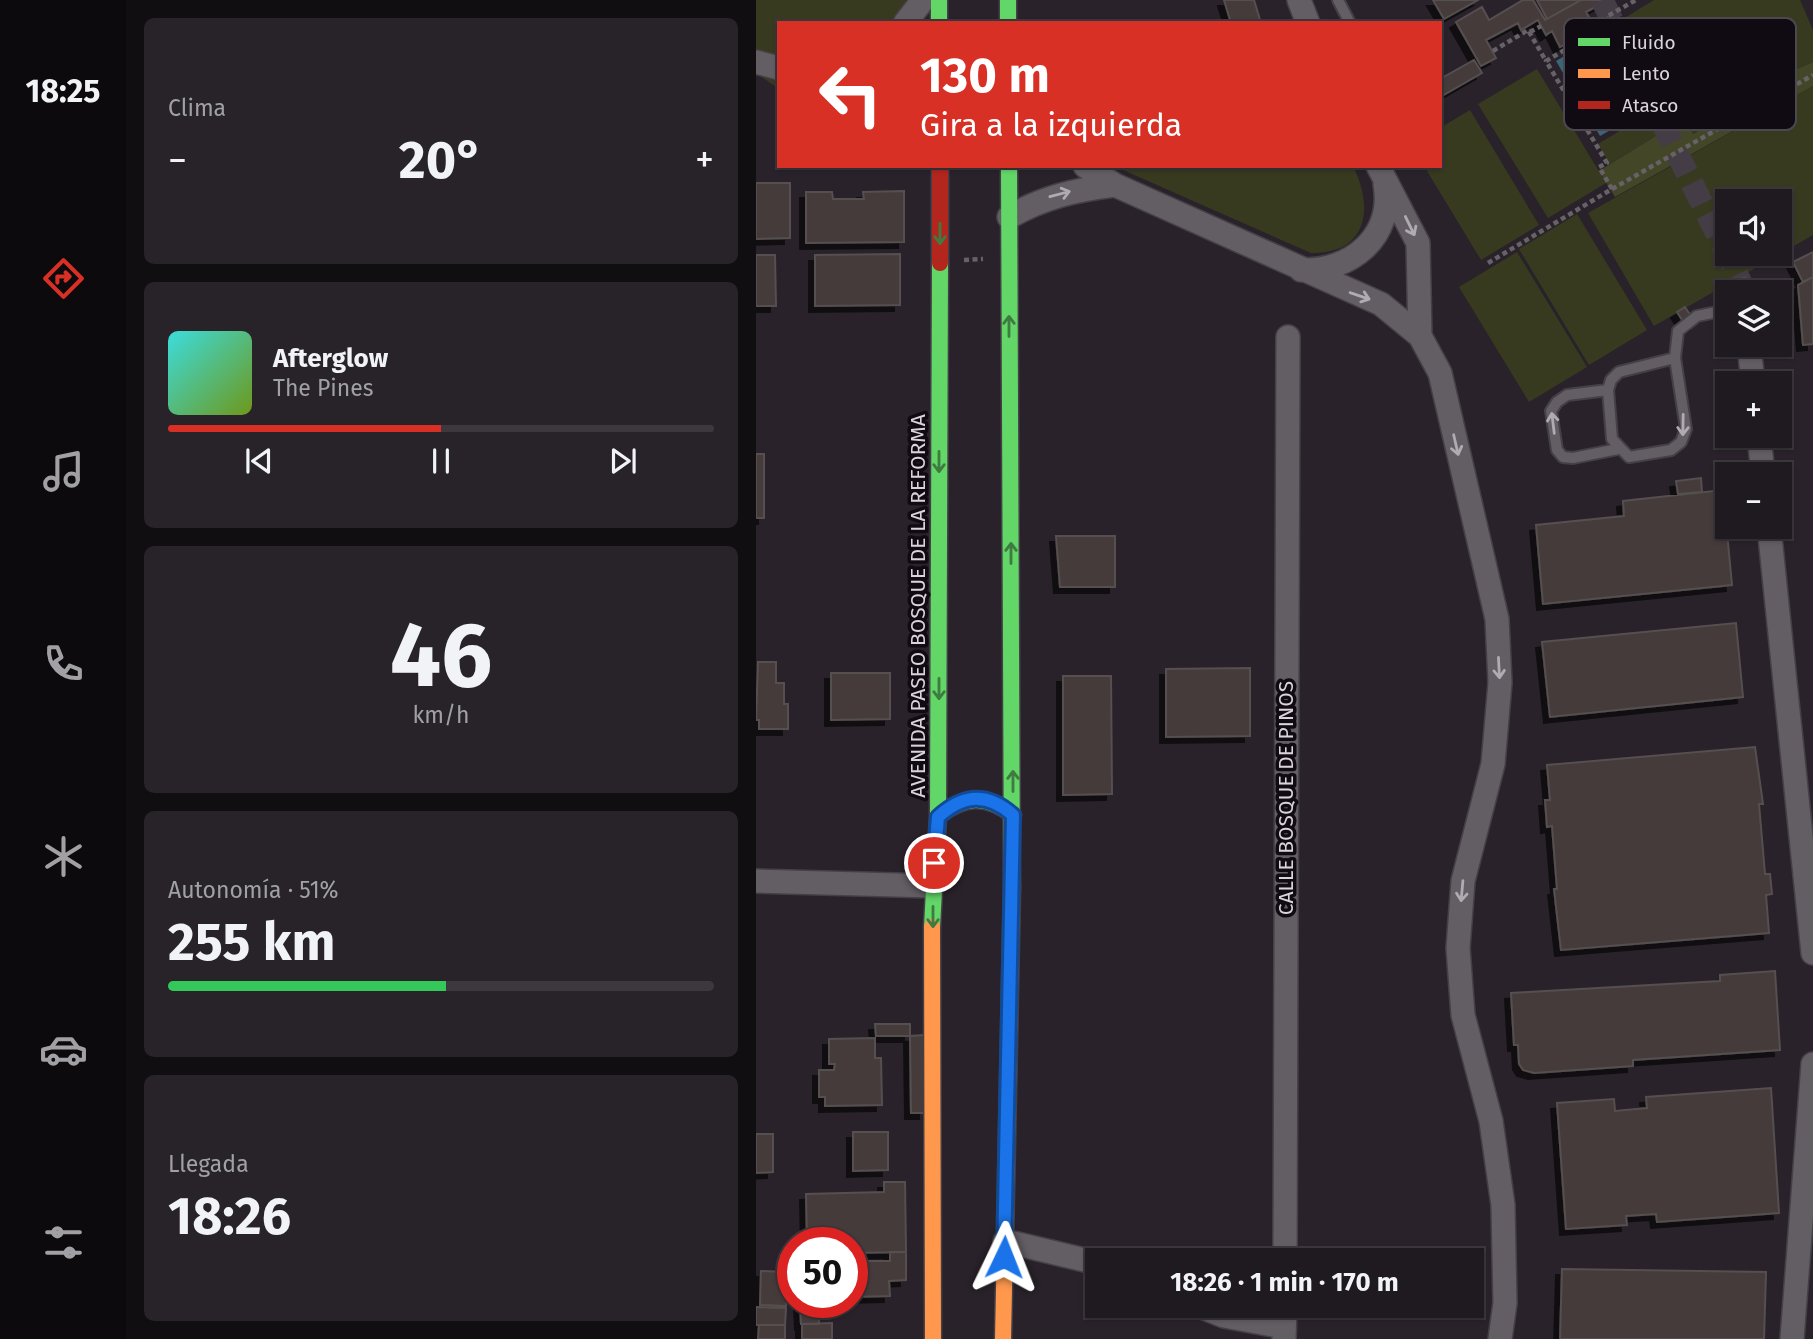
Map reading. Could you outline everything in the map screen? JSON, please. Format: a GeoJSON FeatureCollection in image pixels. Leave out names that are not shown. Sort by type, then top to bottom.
{"type":"FeatureCollection","features":[{"type":"Feature","properties":{"kind":"main road"},"geometry":{"type":"LineString","coordinates":[[939,0],[939,21]]}},
{"type":"Feature","properties":{"kind":"main road"},"geometry":{"type":"LineString","coordinates":[[1008,0],[1008,21]]}},
{"type":"Feature","properties":{"kind":"main road","name":"AVENIDA PASEO BOSQUE DE LA REFORMA"},"geometry":{"type":"LineString","coordinates":[[933,1339],[932,886],[938,817],[940,168]]}},
{"type":"Feature","properties":{"kind":"main road"},"geometry":{"type":"LineString","coordinates":[[1003,1339],[1013,815],[1009,168]]}},
{"type":"Feature","properties":{"kind":"main road"},"geometry":{"type":"LineString","coordinates":[[938,817],[963,799],[981,797],[999,803],[1013,815]]}},
{"type":"Feature","properties":{"kind":"street"},"geometry":{"type":"LineString","coordinates":[[907,21],[923,0]]}},
{"type":"Feature","properties":{"kind":"street"},"geometry":{"type":"LineString","coordinates":[[1299,0],[1307,21]]}},
{"type":"Feature","properties":{"kind":"street"},"geometry":{"type":"LineString","coordinates":[[756,62],[777,67]]}},
{"type":"Feature","properties":{"kind":"street"},"geometry":{"type":"LineString","coordinates":[[1088,168],[1115,185],[1297,270],[1381,304],[1420,336],[1440,373],[1497,619],[1500,683],[1493,764],[1463,881],[1458,948],[1464,1015],[1491,1121],[1503,1205],[1505,1303],[1500,1339]]}},
{"type":"Feature","properties":{"kind":"street"},"geometry":{"type":"LineString","coordinates":[[1297,270],[1322,270],[1339,266],[1368,245],[1379,230],[1385,213],[1387,194],[1379,170]]}},
{"type":"Feature","properties":{"kind":"street"},"geometry":{"type":"LineString","coordinates":[[1379,170],[1418,243],[1420,336]]}},
{"type":"Feature","properties":{"kind":"street"},"geometry":{"type":"LineString","coordinates":[[1009,218],[1040,200],[1076,190],[1115,185]]}},
{"type":"Feature","properties":{"kind":"street","name":"CALLE BOSQUE DE PINOS"},"geometry":{"type":"LineString","coordinates":[[1285,1248],[1288,337]]}},
{"type":"Feature","properties":{"kind":"street"},"geometry":{"type":"LineString","coordinates":[[1770,539],[1813,953]]}},
{"type":"Feature","properties":{"kind":"street"},"geometry":{"type":"LineString","coordinates":[[756,881],[932,886]]}},
{"type":"Feature","properties":{"kind":"street"},"geometry":{"type":"LineString","coordinates":[[1792,1339],[1813,1064]]}},
{"type":"Feature","properties":{"kind":"street"},"geometry":{"type":"LineString","coordinates":[[1005,1241],[1085,1260]]}},
{"type":"Feature","properties":{"kind":"street"},"geometry":{"type":"LineString","coordinates":[[1239,1318],[1284,1324]]}},
{"type":"Feature","properties":{"kind":"lane"},"geometry":{"type":"LineString","coordinates":[[1338,0],[1349,21]]}},
{"type":"Feature","properties":{"kind":"lane"},"geometry":{"type":"LineString","coordinates":[[1675,358],[1619,372],[1608,390],[1612,439],[1618,449],[1629,457],[1671,450],[1681,442],[1686,429],[1675,358],[1678,331],[1697,316],[1715,312]]}},
{"type":"Feature","properties":{"kind":"lane"},"geometry":{"type":"LineString","coordinates":[[1608,390],[1567,395],[1557,402],[1551,411],[1556,450],[1563,457],[1573,458],[1618,449]]}},
{"type":"Feature","properties":{"kind":"path"},"geometry":{"type":"LineString","coordinates":[[1607,18],[1636,0]]}},
{"type":"Feature","properties":{"kind":"path"},"geometry":{"type":"LineString","coordinates":[[1493,51],[1528,30],[1530,32],[1541,26]]}},
{"type":"Feature","properties":{"kind":"path"},"geometry":{"type":"LineString","coordinates":[[1530,32],[1564,91]]}},
{"type":"Feature","properties":{"kind":"path"},"geometry":{"type":"LineString","coordinates":[[1546,61],[1564,50]]}},
{"type":"Feature","properties":{"kind":"path"},"geometry":{"type":"LineString","coordinates":[[1796,85],[1813,75]]}},
{"type":"Feature","properties":{"kind":"path"},"geometry":{"type":"LineString","coordinates":[[1587,130],[1607,163],[1599,167],[1612,189]]}},
{"type":"Feature","properties":{"kind":"path"},"geometry":{"type":"LineString","coordinates":[[1488,263],[1716,130]]}},
{"type":"Feature","properties":{"kind":"path"},"geometry":{"type":"LineString","coordinates":[[940,260],[1009,259]]}},
{"type":"Feature","properties":{"kind":"green space"},"geometry":{"type":"Polygon","coordinates":[[[756,0],[919,0],[918,21],[777,21],[777,88],[756,73],[756,0]]]}},
{"type":"Feature","properties":{"kind":"green space"},"geometry":{"type":"Polygon","coordinates":[[[1654,0],[1800,0],[1813,30],[1813,62],[1796,69],[1796,18],[1625,18],[1654,0]]]}},
{"type":"Feature","properties":{"kind":"green space"},"geometry":{"type":"Polygon","coordinates":[[[1813,62],[1813,86],[1796,96],[1796,69],[1813,62]]]}},
{"type":"Feature","properties":{"kind":"green space"},"geometry":{"type":"Polygon","coordinates":[[[1537,69],[1564,114],[1564,130],[1574,130],[1606,183],[1548,218],[1478,104],[1537,69]]]}},
{"type":"Feature","properties":{"kind":"green space"},"geometry":{"type":"Polygon","coordinates":[[[1813,86],[1813,235],[1792,247],[1792,189],[1715,189],[1715,266],[1759,266],[1734,280],[1715,280],[1715,291],[1654,326],[1588,213],[1735,130],[1796,130],[1796,96],[1813,86]]]}},
{"type":"Feature","properties":{"kind":"green space"},"geometry":{"type":"Polygon","coordinates":[[[1470,110],[1539,225],[1481,260],[1425,168],[1442,168],[1442,127],[1470,110]]]}},
{"type":"Feature","properties":{"kind":"green space"},"geometry":{"type":"Polygon","coordinates":[[[1621,130],[1665,130],[1610,164],[1598,144],[1621,130]]]}},
{"type":"Feature","properties":{"kind":"green space"},"geometry":{"type":"Polygon","coordinates":[[[1665,130],[1690,130],[1693,134],[1699,130],[1735,130],[1615,197],[1599,171],[1665,130]]]}},
{"type":"Feature","properties":{"kind":"green space"},"geometry":{"type":"Polygon","coordinates":[[[1119,168],[1354,168],[1363,197],[1361,226],[1355,237],[1345,246],[1311,253],[1119,168]]]}},
{"type":"Feature","properties":{"kind":"green space"},"geometry":{"type":"Polygon","coordinates":[[[1577,214],[1647,330],[1589,365],[1519,249],[1577,214]]]}},
{"type":"Feature","properties":{"kind":"green space"},"geometry":{"type":"Polygon","coordinates":[[[1517,252],[1587,367],[1529,402],[1459,287],[1517,252]]]}},
{"type":"Feature","properties":{"kind":"water"},"geometry":{"type":"Polygon","coordinates":[[[1564,56],[1564,75],[1556,61],[1564,56]]]}},
{"type":"Feature","properties":{"kind":"water"},"geometry":{"type":"Polygon","coordinates":[[[1596,130],[1610,130],[1600,136],[1596,130]]]}},
{"type":"Feature","properties":{"kind":"building"},"geometry":{"type":"Polygon","coordinates":[[[1224,0],[1254,0],[1260,21],[1230,21],[1224,0]]]}},
{"type":"Feature","properties":{"kind":"building"},"geometry":{"type":"Polygon","coordinates":[[[1433,0],[1478,0],[1444,19],[1433,0]]]}},
{"type":"Feature","properties":{"kind":"building"},"geometry":{"type":"Polygon","coordinates":[[[1523,0],[1533,0],[1545,20],[1581,0],[1608,0],[1586,12],[1590,18],[1564,18],[1564,45],[1560,47],[1552,31],[1546,35],[1538,20],[1521,30],[1518,23],[1486,40],[1496,58],[1481,66],[1456,22],[1482,7],[1489,20],[1523,0]]]}},
{"type":"Feature","properties":{"kind":"building"},"geometry":{"type":"Polygon","coordinates":[[[1537,0],[1581,0],[1547,19],[1537,0]]]}},
{"type":"Feature","properties":{"kind":"building"},"geometry":{"type":"Polygon","coordinates":[[[1474,60],[1482,73],[1442,96],[1442,78],[1474,60]]]}},
{"type":"Feature","properties":{"kind":"building"},"geometry":{"type":"Polygon","coordinates":[[[756,183],[790,183],[790,238],[756,239],[756,183]]]}},
{"type":"Feature","properties":{"kind":"building"},"geometry":{"type":"Polygon","coordinates":[[[904,191],[904,242],[806,243],[806,192],[832,192],[833,199],[864,199],[863,192],[904,191]]]}},
{"type":"Feature","properties":{"kind":"building"},"geometry":{"type":"Polygon","coordinates":[[[1813,252],[1813,277],[1803,282],[1793,262],[1813,252]]]}},
{"type":"Feature","properties":{"kind":"building"},"geometry":{"type":"Polygon","coordinates":[[[900,254],[900,305],[815,306],[815,255],[900,254]]]}},
{"type":"Feature","properties":{"kind":"building"},"geometry":{"type":"Polygon","coordinates":[[[756,255],[775,255],[776,306],[756,306],[756,255]]]}},
{"type":"Feature","properties":{"kind":"building"},"geometry":{"type":"Polygon","coordinates":[[[1813,277],[1813,344],[1803,345],[1798,285],[1813,277]]]}},
{"type":"Feature","properties":{"kind":"building"},"geometry":{"type":"Polygon","coordinates":[[[1685,307],[1696,324],[1688,329],[1677,312],[1685,307]]]}},
{"type":"Feature","properties":{"kind":"building"},"geometry":{"type":"Polygon","coordinates":[[[756,454],[764,454],[764,518],[756,518],[756,454]]]}},
{"type":"Feature","properties":{"kind":"building"},"geometry":{"type":"Polygon","coordinates":[[[1701,478],[1702,492],[1678,494],[1676,481],[1701,478]]]}},
{"type":"Feature","properties":{"kind":"building"},"geometry":{"type":"Polygon","coordinates":[[[1715,491],[1715,539],[1728,539],[1732,585],[1543,604],[1536,525],[1624,516],[1623,501],[1715,491]]]}},
{"type":"Feature","properties":{"kind":"building"},"geometry":{"type":"Polygon","coordinates":[[[1056,536],[1115,536],[1115,587],[1060,587],[1056,536]]]}},
{"type":"Feature","properties":{"kind":"building"},"geometry":{"type":"Polygon","coordinates":[[[1736,623],[1743,697],[1550,717],[1542,642],[1736,623]]]}},
{"type":"Feature","properties":{"kind":"building"},"geometry":{"type":"Polygon","coordinates":[[[758,662],[776,662],[776,683],[784,683],[784,704],[788,704],[788,729],[759,729],[759,720],[756,720],[758,662]]]}},
{"type":"Feature","properties":{"kind":"building"},"geometry":{"type":"Polygon","coordinates":[[[1250,668],[1250,736],[1166,737],[1166,669],[1250,668]]]}},
{"type":"Feature","properties":{"kind":"building"},"geometry":{"type":"Polygon","coordinates":[[[831,673],[890,673],[890,719],[831,720],[831,673]]]}},
{"type":"Feature","properties":{"kind":"building"},"geometry":{"type":"Polygon","coordinates":[[[1063,676],[1111,676],[1112,794],[1063,795],[1063,676]]]}},
{"type":"Feature","properties":{"kind":"building"},"geometry":{"type":"Polygon","coordinates":[[[1755,747],[1763,804],[1759,804],[1765,874],[1770,874],[1772,894],[1766,895],[1769,933],[1561,950],[1554,889],[1557,889],[1552,826],[1547,827],[1545,800],[1550,800],[1547,765],[1755,747]]]}},
{"type":"Feature","properties":{"kind":"building"},"geometry":{"type":"Polygon","coordinates":[[[1775,971],[1780,1050],[1633,1060],[1633,1066],[1534,1073],[1523,1070],[1519,1064],[1518,1045],[1514,1045],[1511,993],[1720,981],[1720,975],[1775,971]]]}},
{"type":"Feature","properties":{"kind":"building"},"geometry":{"type":"Polygon","coordinates":[[[875,1024],[910,1024],[910,1036],[876,1036],[875,1024]]]}},
{"type":"Feature","properties":{"kind":"building"},"geometry":{"type":"Polygon","coordinates":[[[924,1035],[925,1113],[911,1113],[910,1036],[924,1035]]]}},
{"type":"Feature","properties":{"kind":"building"},"geometry":{"type":"Polygon","coordinates":[[[875,1038],[875,1058],[881,1058],[882,1105],[825,1106],[825,1097],[819,1097],[819,1070],[834,1070],[835,1064],[829,1064],[829,1039],[875,1038]]]}},
{"type":"Feature","properties":{"kind":"building"},"geometry":{"type":"Polygon","coordinates":[[[1771,1088],[1779,1213],[1657,1222],[1656,1214],[1626,1216],[1627,1225],[1566,1229],[1557,1103],[1614,1099],[1615,1111],[1647,1108],[1646,1097],[1771,1088]]]}},
{"type":"Feature","properties":{"kind":"building"},"geometry":{"type":"Polygon","coordinates":[[[853,1132],[888,1132],[888,1170],[853,1171],[853,1132]]]}},
{"type":"Feature","properties":{"kind":"building"},"geometry":{"type":"Polygon","coordinates":[[[756,1134],[773,1134],[773,1172],[756,1173],[756,1134]]]}},
{"type":"Feature","properties":{"kind":"building"},"geometry":{"type":"Polygon","coordinates":[[[884,1182],[905,1182],[906,1252],[868,1253],[868,1227],[807,1227],[806,1194],[884,1192],[884,1182]]]}},
{"type":"Feature","properties":{"kind":"building"},"geometry":{"type":"Polygon","coordinates":[[[890,1252],[906,1252],[906,1280],[889,1281],[890,1296],[868,1297],[868,1261],[890,1261],[890,1252]]]}},
{"type":"Feature","properties":{"kind":"building"},"geometry":{"type":"Polygon","coordinates":[[[1562,1269],[1766,1272],[1764,1339],[1560,1339],[1562,1269]]]}},
{"type":"Feature","properties":{"kind":"building"},"geometry":{"type":"Polygon","coordinates":[[[761,1271],[777,1272],[777,1306],[760,1305],[761,1271]]]}},
{"type":"Feature","properties":{"kind":"building"},"geometry":{"type":"Polygon","coordinates":[[[756,1307],[777,1308],[777,1318],[785,1318],[785,1325],[756,1325],[756,1307]]]}},
{"type":"Feature","properties":{"kind":"building"},"geometry":{"type":"Polygon","coordinates":[[[801,1318],[819,1318],[819,1324],[801,1324],[801,1318]]]}},
{"type":"Feature","properties":{"kind":"building"},"geometry":{"type":"Polygon","coordinates":[[[832,1323],[832,1339],[802,1339],[802,1324],[832,1323]]]}},
{"type":"Feature","properties":{"kind":"building"},"geometry":{"type":"Polygon","coordinates":[[[759,1325],[785,1325],[785,1339],[758,1339],[759,1325]]]}},
{"type":"Feature","properties":{"kind":"tunnel"},"geometry":{"type":"LineString","coordinates":[[1602,0],[1611,18]]}},
{"type":"Feature","properties":{"kind":"tunnel"},"geometry":{"type":"LineString","coordinates":[[1666,130],[1740,280]]}},
{"type":"Feature","properties":{"kind":"traffic: fast"},"geometry":{"type":"LineString","coordinates":[[939,0],[939,21]]}},
{"type":"Feature","properties":{"kind":"traffic: fast"},"geometry":{"type":"LineString","coordinates":[[1008,0],[1008,21]]}},
{"type":"Feature","properties":{"kind":"traffic: fast"},"geometry":{"type":"LineString","coordinates":[[1009,168],[1012,888]]}},
{"type":"Feature","properties":{"kind":"traffic: fast"},"geometry":{"type":"LineString","coordinates":[[932,927],[938,816],[940,263]]}},
{"type":"Feature","properties":{"kind":"traffic: fast"},"geometry":{"type":"LineString","coordinates":[[938,816],[957,804],[975,800],[994,803],[1013,815]]}},
{"type":"Feature","properties":{"kind":"traffic: slow"},"geometry":{"type":"LineString","coordinates":[[1003,1339],[1012,888]]}},
{"type":"Feature","properties":{"kind":"traffic: slow"},"geometry":{"type":"LineString","coordinates":[[932,927],[933,1339]]}},
{"type":"Feature","properties":{"kind":"traffic: jam"},"geometry":{"type":"LineString","coordinates":[[940,168],[940,263]]}},
{"type":"Feature","properties":{"kind":"route"},"geometry":{"type":"LineString","coordinates":[[934,863],[938,817],[949,806],[963,799],[981,797],[999,803],[1013,815],[1004,1257]]}}]}
